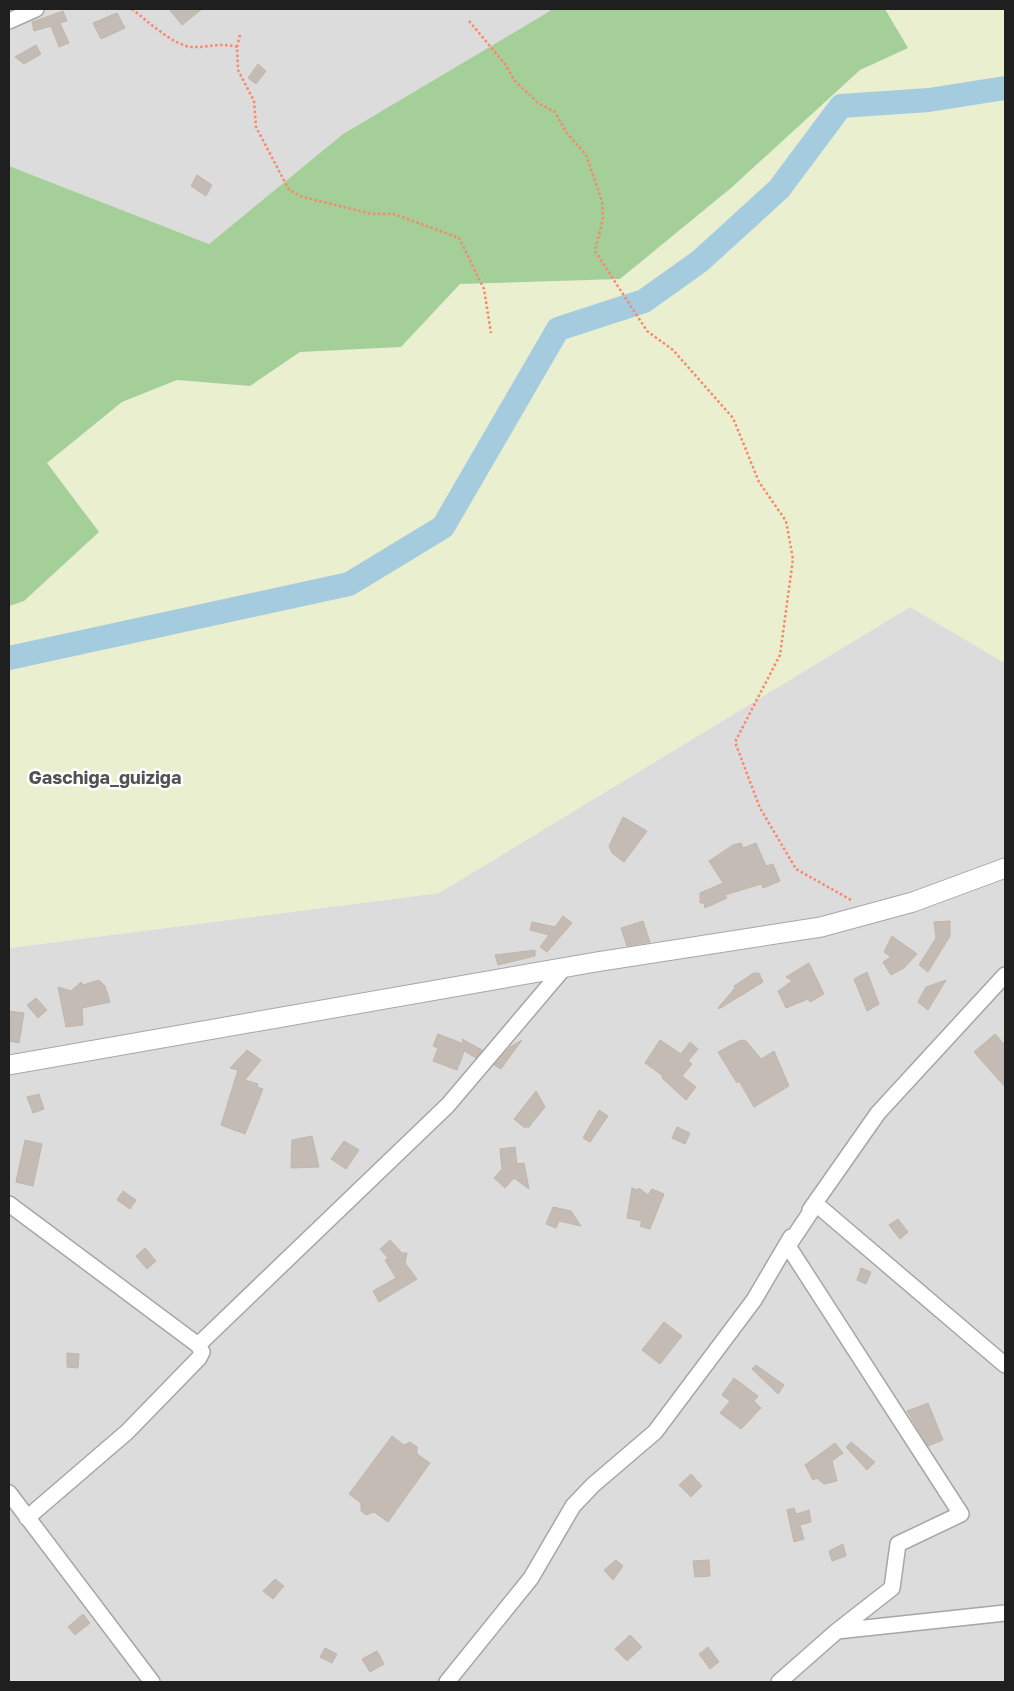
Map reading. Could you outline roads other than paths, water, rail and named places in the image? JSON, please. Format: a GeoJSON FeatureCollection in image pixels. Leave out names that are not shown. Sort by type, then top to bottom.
{"type":"FeatureCollection","features":[{"type":"Feature","properties":{"kind":"street"},"geometry":{"type":"LineString","coordinates":[[9,20],[36,9]]}},
{"type":"Feature","properties":{"kind":"street"},"geometry":{"type":"LineString","coordinates":[[9,1065],[564,968],[821,927],[913,902],[1005,868]]}},
{"type":"Feature","properties":{"kind":"street"},"geometry":{"type":"LineString","coordinates":[[198,1345],[448,1106],[564,968]]}},
{"type":"Feature","properties":{"kind":"street"},"geometry":{"type":"LineString","coordinates":[[447,1682],[530,1578],[573,1506],[593,1485],[655,1432],[754,1300],[797,1228],[878,1113],[1005,975]]}},
{"type":"Feature","properties":{"kind":"street"},"geometry":{"type":"LineString","coordinates":[[9,1204],[198,1345],[202,1352],[199,1358],[127,1432],[19,1514]]}},
{"type":"Feature","properties":{"kind":"street"},"geometry":{"type":"LineString","coordinates":[[779,1682],[837,1631],[892,1588],[898,1544],[960,1514],[788,1246],[816,1204],[1005,1366]]}},
{"type":"Feature","properties":{"kind":"street"},"geometry":{"type":"LineString","coordinates":[[9,1493],[19,1514],[152,1682]]}},
{"type":"Feature","properties":{"kind":"street"},"geometry":{"type":"LineString","coordinates":[[837,1631],[1005,1613]]}},
{"type":"Feature","properties":{"kind":"waterway"},"geometry":{"type":"LineString","coordinates":[[9,658],[349,584],[443,527],[558,329],[644,301],[700,261],[779,189],[841,106],[929,100],[1005,88]]}},
{"type":"Feature","properties":{"kind":"district","name":"Gaschiga_guiziga"},"geometry":{"type":"Point","coordinates":[105,778]}}]}
